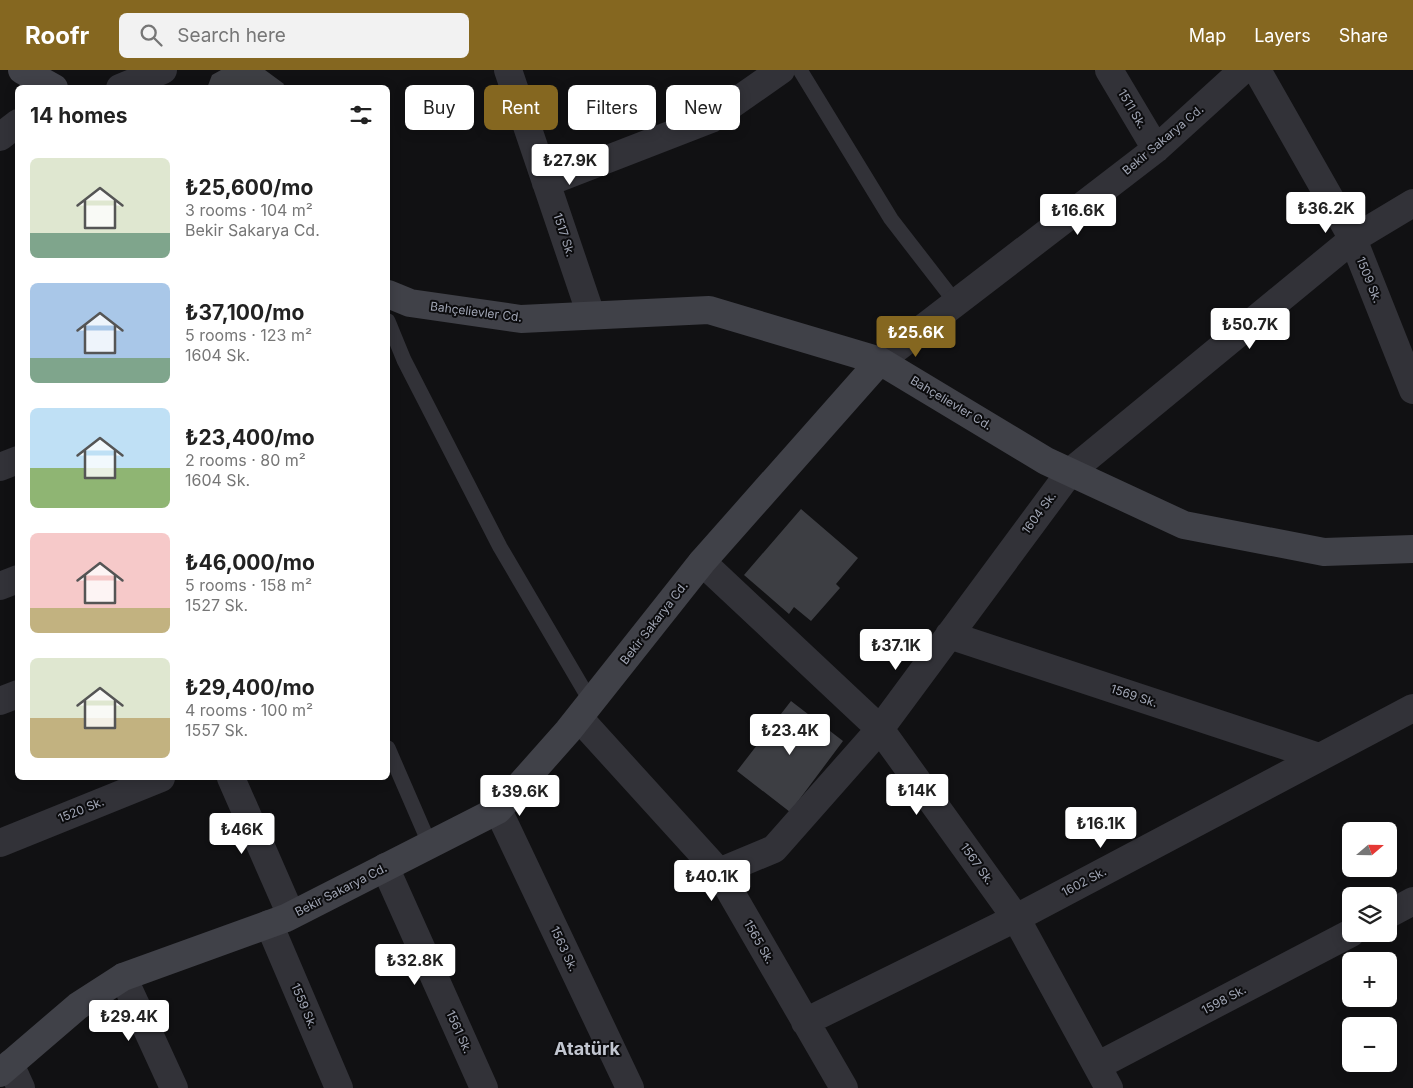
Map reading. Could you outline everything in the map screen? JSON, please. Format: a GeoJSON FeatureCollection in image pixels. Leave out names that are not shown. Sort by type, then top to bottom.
{"type":"FeatureCollection","features":[{"type":"Feature","properties":{"kind":"street"},"geometry":{"type":"LineString","coordinates":[[127,85],[163,70]]}},
{"type":"Feature","properties":{"kind":"street","name":"1517 Sk."},"geometry":{"type":"LineString","coordinates":[[508,70],[591,315]]}},
{"type":"Feature","properties":{"kind":"street"},"geometry":{"type":"LineString","coordinates":[[546,183],[711,119],[781,70]]}},
{"type":"Feature","properties":{"kind":"street","name":"1511 Sk."},"geometry":{"type":"LineString","coordinates":[[1109,70],[1156,149]]}},
{"type":"Feature","properties":{"kind":"street","name":"Bekir Sakarya Cd."},"geometry":{"type":"LineString","coordinates":[[10,1075],[78,1006],[123,978],[280,919],[498,810],[585,710],[702,562],[880,361],[1156,149],[1243,70]]}},
{"type":"Feature","properties":{"kind":"street","name":"1509 Sk."},"geometry":{"type":"LineString","coordinates":[[1257,70],[1353,238],[1413,390]]}},
{"type":"Feature","properties":{"kind":"street"},"geometry":{"type":"LineString","coordinates":[[0,137],[15,125]]}},
{"type":"Feature","properties":{"kind":"street","name":"1604 Sk."},"geometry":{"type":"LineString","coordinates":[[719,872],[774,849],[880,729],[1070,472],[1353,238],[1413,203]]}},
{"type":"Feature","properties":{"kind":"street","name":"Bahçelievler Cd."},"geometry":{"type":"LineString","coordinates":[[390,295],[410,303],[521,319],[709,310],[880,361],[1046,461],[1184,525],[1324,552],[1413,549]]}},
{"type":"Feature","properties":{"kind":"street"},"geometry":{"type":"LineString","coordinates":[[0,467],[15,461]]}},
{"type":"Feature","properties":{"kind":"street","name":"1567 Sk."},"geometry":{"type":"LineString","coordinates":[[702,562],[880,729],[1016,918],[1103,1077]]}},
{"type":"Feature","properties":{"kind":"street"},"geometry":{"type":"LineString","coordinates":[[0,586],[15,581]]}},
{"type":"Feature","properties":{"kind":"street","name":"1569 Sk."},"geometry":{"type":"LineString","coordinates":[[949,636],[1320,757]]}},
{"type":"Feature","properties":{"kind":"street"},"geometry":{"type":"LineString","coordinates":[[0,701],[15,695]]}},
{"type":"Feature","properties":{"kind":"street","name":"1602 Sk."},"geometry":{"type":"LineString","coordinates":[[805,1022],[1016,918],[1413,708]]}},
{"type":"Feature","properties":{"kind":"street","name":"1565 Sk."},"geometry":{"type":"LineString","coordinates":[[585,710],[719,872],[844,1088]]}},
{"type":"Feature","properties":{"kind":"street","name":"1520 Sk."},"geometry":{"type":"LineString","coordinates":[[0,843],[156,780]]}},
{"type":"Feature","properties":{"kind":"street","name":"1559 Sk."},"geometry":{"type":"LineString","coordinates":[[232,780],[339,1088]]}},
{"type":"Feature","properties":{"kind":"street","name":"1563 Sk."},"geometry":{"type":"LineString","coordinates":[[498,810],[630,1088]]}},
{"type":"Feature","properties":{"kind":"street","name":"1561 Sk."},"geometry":{"type":"LineString","coordinates":[[385,868],[484,1088]]}},
{"type":"Feature","properties":{"kind":"street"},"geometry":{"type":"LineString","coordinates":[[1397,910],[1413,901]]}},
{"type":"Feature","properties":{"kind":"street","name":"1598 Sk."},"geometry":{"type":"LineString","coordinates":[[1103,1077],[1342,938]]}},
{"type":"Feature","properties":{"kind":"street"},"geometry":{"type":"LineString","coordinates":[[123,978],[174,1088]]}},
{"type":"Feature","properties":{"kind":"lane"},"geometry":{"type":"LineString","coordinates":[[800,70],[891,219],[956,303]]}},
{"type":"Feature","properties":{"kind":"lane"},"geometry":{"type":"LineString","coordinates":[[390,326],[404,360],[585,710]]}},
{"type":"Feature","properties":{"kind":"lane"},"geometry":{"type":"LineString","coordinates":[[390,753],[430,845]]}},
{"type":"Feature","properties":{"kind":"building"},"geometry":{"type":"Polygon","coordinates":[[[221,70],[265,70],[284,84],[208,85],[212,75],[221,70]]]}},
{"type":"Feature","properties":{"kind":"building"},"geometry":{"type":"Polygon","coordinates":[[[801,509],[858,558],[836,584],[840,588],[811,621],[794,607],[789,614],[744,575],[801,509]]]}},
{"type":"Feature","properties":{"kind":"building"},"geometry":{"type":"Polygon","coordinates":[[[791,701],[843,741],[790,812],[737,771],[791,701]]]}},
{"type":"Feature","properties":{"kind":"district","name":"Atatürk"},"geometry":{"type":"Point","coordinates":[587,1049]}}]}
